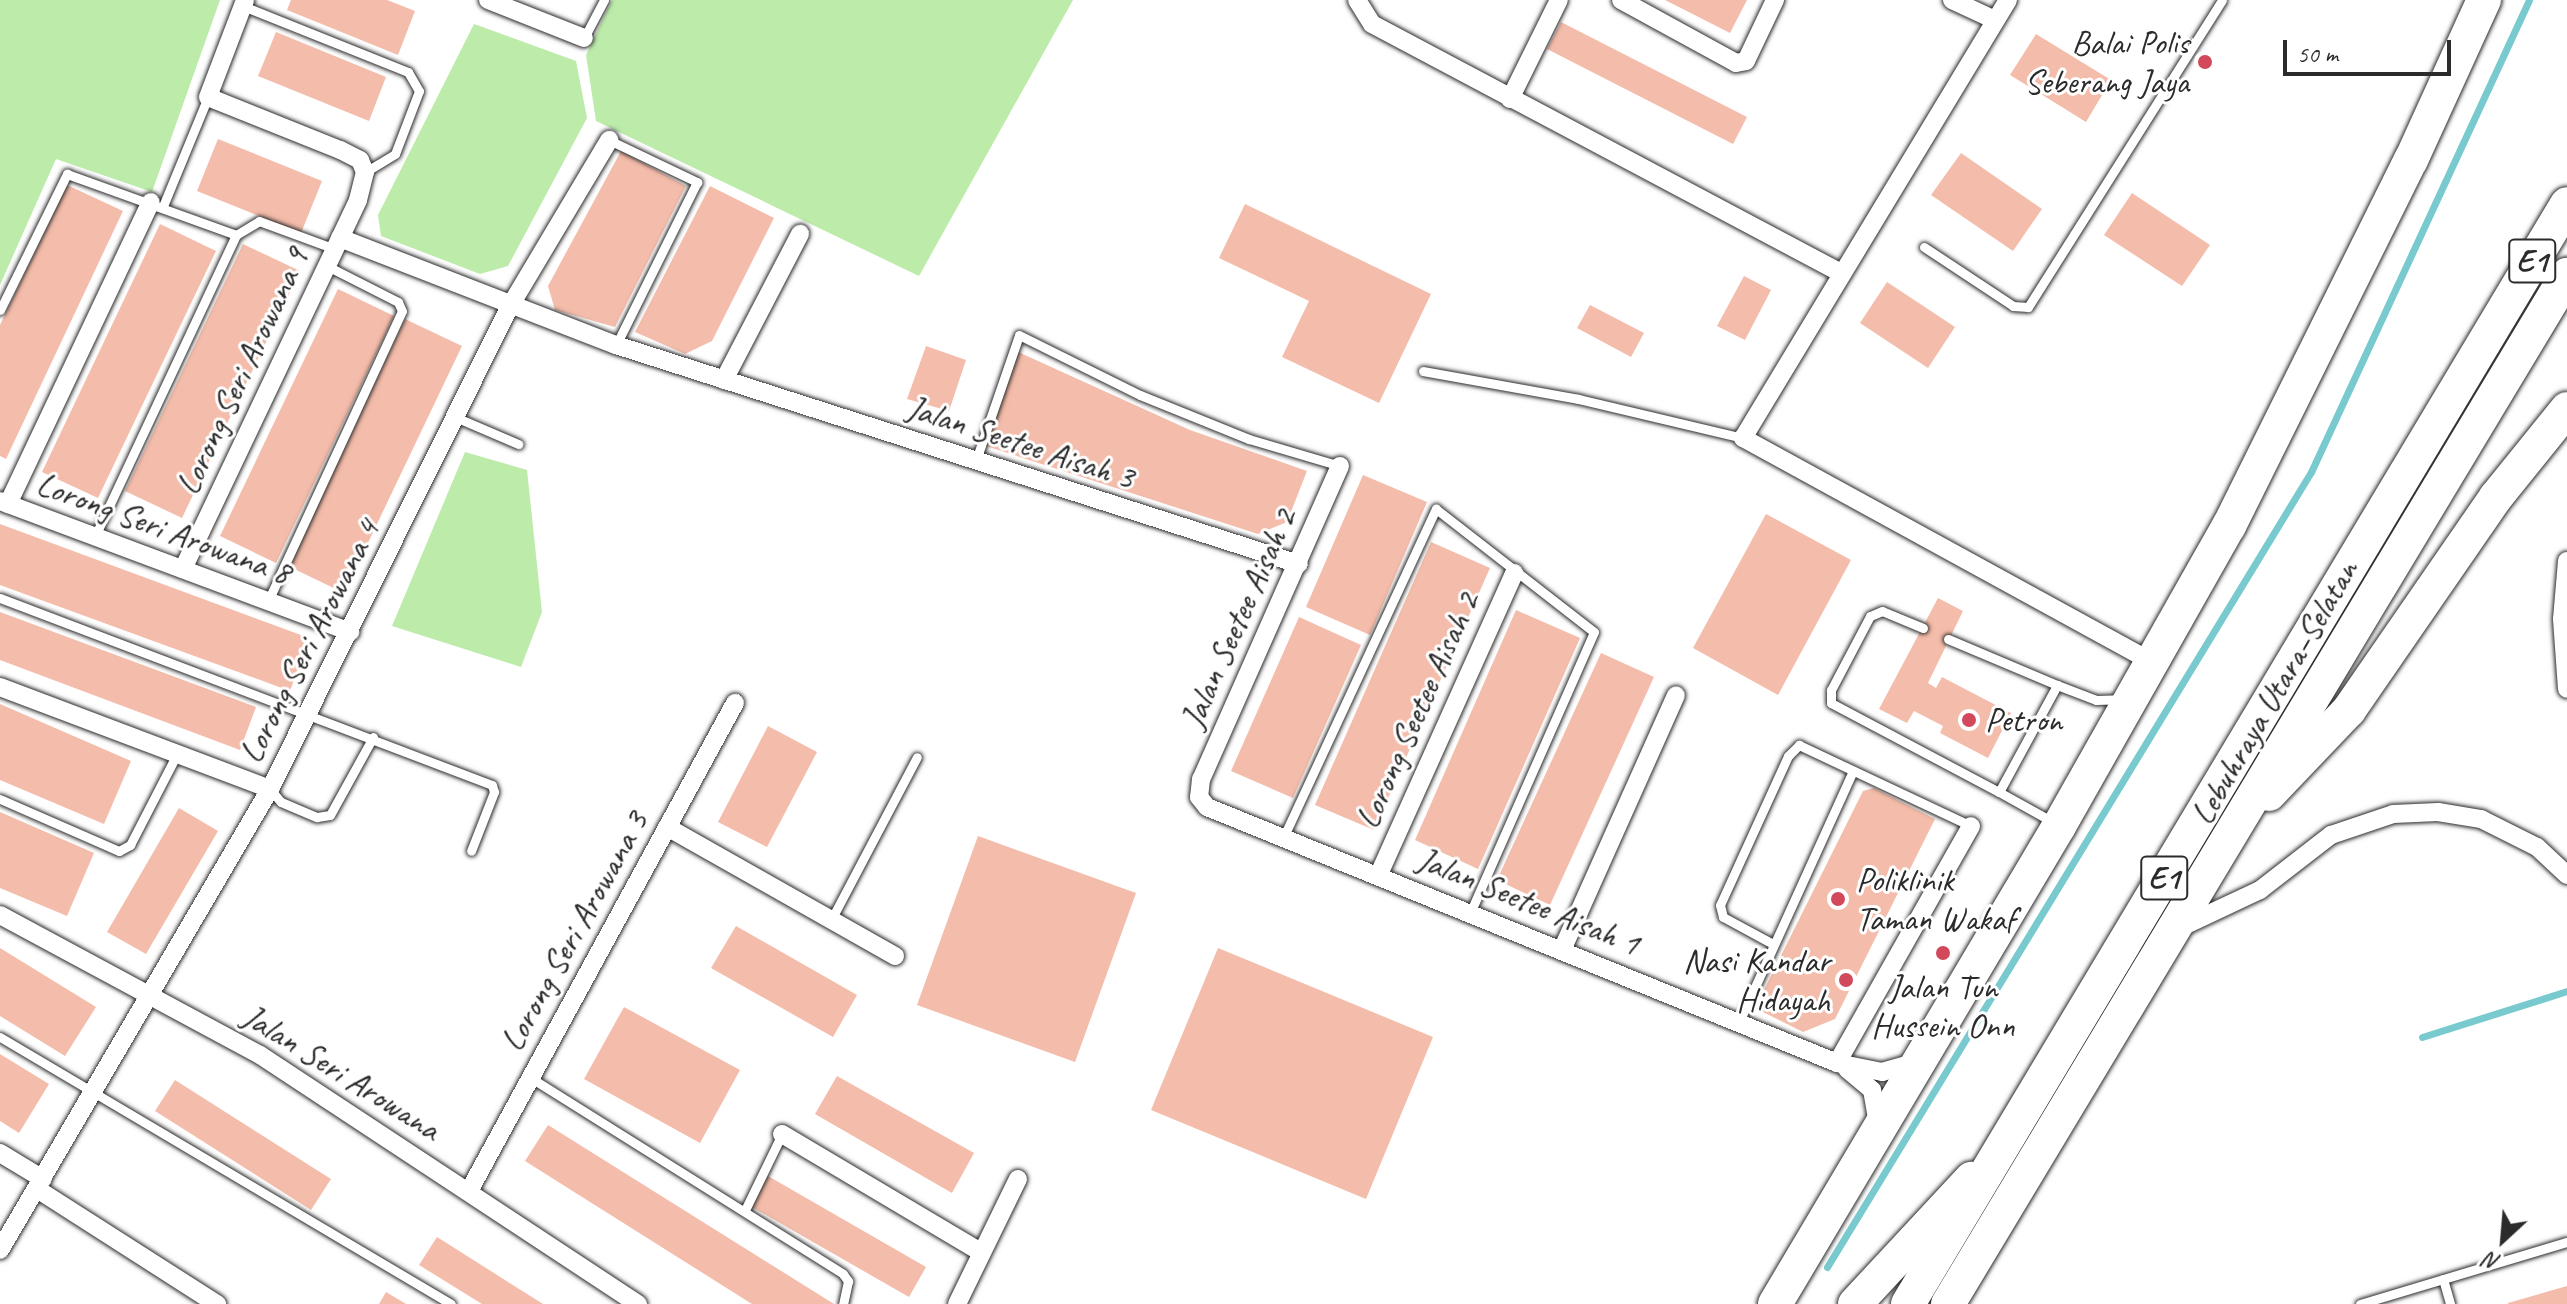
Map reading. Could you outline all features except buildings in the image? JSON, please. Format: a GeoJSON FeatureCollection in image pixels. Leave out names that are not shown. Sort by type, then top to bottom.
{"type":"FeatureCollection","features":[{"type":"Feature","properties":{"kind":"highway"},"geometry":{"type":"LineString","coordinates":[[1775,1304],[2135,695],[2282,423],[2484,0]]}},
{"type":"Feature","properties":{"kind":"highway","name":"Lebuhraya Utara–Selatan"},"geometry":{"type":"LineString","coordinates":[[1908,1304],[2567,204]]}},
{"type":"Feature","properties":{"kind":"highway","name":"Lebuhraya Utara–Selatan"},"geometry":{"type":"LineString","coordinates":[[1948,1304],[2177,929],[2567,275]]}},
{"type":"Feature","properties":{"kind":"highway"},"geometry":{"type":"LineString","coordinates":[[2246,813],[2334,730],[2496,497],[2567,409]]}},
{"type":"Feature","properties":{"kind":"highway"},"geometry":{"type":"LineString","coordinates":[[1855,1304],[1944,1202],[1998,1155]]}},
{"type":"Feature","properties":{"kind":"street"},"geometry":{"type":"LineString","coordinates":[[488,0],[584,38]]}},
{"type":"Feature","properties":{"kind":"street"},"geometry":{"type":"LineString","coordinates":[[1357,0],[1372,24],[1841,273]]}},
{"type":"Feature","properties":{"kind":"street"},"geometry":{"type":"LineString","coordinates":[[1510,99],[1559,0]]}},
{"type":"Feature","properties":{"kind":"street"},"geometry":{"type":"LineString","coordinates":[[1621,0],[1736,63],[1746,61],[1775,0]]}},
{"type":"Feature","properties":{"kind":"street"},"geometry":{"type":"LineString","coordinates":[[1952,0],[1995,20]]}},
{"type":"Feature","properties":{"kind":"street"},"geometry":{"type":"LineString","coordinates":[[2008,0],[1743,438],[2152,662]]}},
{"type":"Feature","properties":{"kind":"street"},"geometry":{"type":"LineString","coordinates":[[244,3],[208,97],[340,150],[360,160],[365,172]]}},
{"type":"Feature","properties":{"kind":"street","name":"Lorong Seri Arowana 4"},"geometry":{"type":"LineString","coordinates":[[0,1250],[152,997],[312,713],[509,308],[609,140]]}},
{"type":"Feature","properties":{"kind":"street","name":"Lorong Seri Arowana 9"},"geometry":{"type":"LineString","coordinates":[[183,569],[358,200],[365,172]]}},
{"type":"Feature","properties":{"kind":"street"},"geometry":{"type":"LineString","coordinates":[[4,502],[157,204]]}},
{"type":"Feature","properties":{"kind":"street"},"geometry":{"type":"LineString","coordinates":[[724,380],[800,234]]}},
{"type":"Feature","properties":{"kind":"street","name":"Jalan Seetee Aisah 3"},"geometry":{"type":"LineString","coordinates":[[334,251],[616,345],[1299,564]]}},
{"type":"Feature","properties":{"kind":"street","name":"Jalan Seetee Aisah 2"},"geometry":{"type":"LineString","coordinates":[[1199,797],[1201,779],[1340,466]]}},
{"type":"Feature","properties":{"kind":"street","name":"Lorong Seri Arowana 8"},"geometry":{"type":"LineString","coordinates":[[4,502],[350,632]]}},
{"type":"Feature","properties":{"kind":"street"},"geometry":{"type":"LineString","coordinates":[[2567,561],[2562,619],[2567,689]]}},
{"type":"Feature","properties":{"kind":"street","name":"Lorong Seetee Aisah 2"},"geometry":{"type":"LineString","coordinates":[[1379,874],[1514,573]]}},
{"type":"Feature","properties":{"kind":"street"},"geometry":{"type":"LineString","coordinates":[[0,687],[270,789]]}},
{"type":"Feature","properties":{"kind":"street"},"geometry":{"type":"LineString","coordinates":[[1562,950],[1676,695]]}},
{"type":"Feature","properties":{"kind":"street","name":"Lorong Seri Arowana 3"},"geometry":{"type":"LineString","coordinates":[[469,1191],[735,703]]}},
{"type":"Feature","properties":{"kind":"street","name":"Jalan Seetee Aisah 1"},"geometry":{"type":"LineString","coordinates":[[1199,797],[1207,807],[1379,874],[1837,1063],[1892,1072],[1923,1056]]}},
{"type":"Feature","properties":{"kind":"street"},"geometry":{"type":"LineString","coordinates":[[2177,929],[2260,890],[2331,835],[2393,814],[2438,812],[2481,819],[2537,847],[2567,875]]}},
{"type":"Feature","properties":{"kind":"street"},"geometry":{"type":"LineString","coordinates":[[1837,1063],[1971,826]]}},
{"type":"Feature","properties":{"kind":"street"},"geometry":{"type":"LineString","coordinates":[[667,827],[895,956]]}},
{"type":"Feature","properties":{"kind":"street","name":"Jalan Seri Arowana"},"geometry":{"type":"LineString","coordinates":[[0,915],[260,1055],[638,1304]]}},
{"type":"Feature","properties":{"kind":"street","name":"Jalan Seetee Aisah 1"},"geometry":{"type":"LineString","coordinates":[[1837,1063],[1875,1096],[1879,1112],[1873,1141]]}},
{"type":"Feature","properties":{"kind":"street"},"geometry":{"type":"LineString","coordinates":[[782,1134],[981,1252]]}},
{"type":"Feature","properties":{"kind":"street"},"geometry":{"type":"LineString","coordinates":[[0,1153],[40,1184],[217,1304]]}},
{"type":"Feature","properties":{"kind":"street"},"geometry":{"type":"LineString","coordinates":[[957,1304],[1018,1179]]}},
{"type":"Feature","properties":{"kind":"lane"},"geometry":{"type":"LineString","coordinates":[[584,38],[604,0]]}},
{"type":"Feature","properties":{"kind":"lane"},"geometry":{"type":"LineString","coordinates":[[1924,247],[2013,306],[2028,307],[2222,0]]}},
{"type":"Feature","properties":{"kind":"lane"},"geometry":{"type":"LineString","coordinates":[[244,3],[408,72],[419,91],[395,154],[365,172]]}},
{"type":"Feature","properties":{"kind":"lane"},"geometry":{"type":"LineString","coordinates":[[157,204],[208,97]]}},
{"type":"Feature","properties":{"kind":"lane"},"geometry":{"type":"LineString","coordinates":[[609,140],[697,182],[616,345]]}},
{"type":"Feature","properties":{"kind":"lane"},"geometry":{"type":"LineString","coordinates":[[0,310],[67,174],[236,235]]}},
{"type":"Feature","properties":{"kind":"lane"},"geometry":{"type":"LineString","coordinates":[[95,536],[236,235],[259,221],[334,251],[398,302],[402,311],[268,601]]}},
{"type":"Feature","properties":{"kind":"lane"},"geometry":{"type":"LineString","coordinates":[[976,461],[1019,335],[1181,412],[1249,439],[1340,466]]}},
{"type":"Feature","properties":{"kind":"lane"},"geometry":{"type":"LineString","coordinates":[[1423,371],[1578,399],[1743,438]]}},
{"type":"Feature","properties":{"kind":"lane"},"geometry":{"type":"LineString","coordinates":[[455,417],[518,444]]}},
{"type":"Feature","properties":{"kind":"lane"},"geometry":{"type":"LineString","coordinates":[[1284,836],[1436,509],[1514,573],[1594,632],[1470,913]]}},
{"type":"Feature","properties":{"kind":"lane"},"geometry":{"type":"LineString","coordinates":[[0,598],[312,713],[492,785],[494,792],[471,851]]}},
{"type":"Feature","properties":{"kind":"lane"},"geometry":{"type":"LineString","coordinates":[[1923,628],[1882,611],[1870,616],[1831,690],[1831,703],[2059,826]]}},
{"type":"Feature","properties":{"kind":"lane"},"geometry":{"type":"LineString","coordinates":[[1948,639],[2096,700],[2135,695]]}},
{"type":"Feature","properties":{"kind":"lane"},"geometry":{"type":"LineString","coordinates":[[1999,792],[2057,685]]}},
{"type":"Feature","properties":{"kind":"lane"},"geometry":{"type":"LineString","coordinates":[[270,789],[281,802],[317,817],[330,815],[373,737]]}},
{"type":"Feature","properties":{"kind":"lane"},"geometry":{"type":"LineString","coordinates":[[1773,944],[1723,917],[1720,905],[1788,756],[1799,745],[1971,826]]}},
{"type":"Feature","properties":{"kind":"lane"},"geometry":{"type":"LineString","coordinates":[[0,799],[119,851],[130,845],[177,754]]}},
{"type":"Feature","properties":{"kind":"lane"},"geometry":{"type":"LineString","coordinates":[[831,920],[917,757]]}},
{"type":"Feature","properties":{"kind":"lane"},"geometry":{"type":"LineString","coordinates":[[1739,1022],[1853,771]]}},
{"type":"Feature","properties":{"kind":"lane"},"geometry":{"type":"LineString","coordinates":[[0,1037],[451,1304]]}},
{"type":"Feature","properties":{"kind":"lane"},"geometry":{"type":"LineString","coordinates":[[531,1078],[746,1208],[843,1274],[848,1281],[843,1304]]}},
{"type":"Feature","properties":{"kind":"lane"},"geometry":{"type":"LineString","coordinates":[[746,1208],[782,1134]]}},
{"type":"Feature","properties":{"kind":"lane"},"geometry":{"type":"LineString","coordinates":[[2360,1304],[2567,1242]]}},
{"type":"Feature","properties":{"kind":"lane"},"geometry":{"type":"LineString","coordinates":[[2443,1279],[2450,1304]]}},
{"type":"Feature","properties":{"kind":"green space"},"geometry":{"type":"Polygon","coordinates":[[[0,0],[220,0],[152,192],[56,159],[0,285],[0,0]]]}},
{"type":"Feature","properties":{"kind":"green space"},"geometry":{"type":"Polygon","coordinates":[[[612,0],[1073,0],[919,276],[596,121],[586,55],[612,0]]]}},
{"type":"Feature","properties":{"kind":"green space"},"geometry":{"type":"Polygon","coordinates":[[[474,24],[576,61],[587,118],[508,266],[480,274],[381,236],[378,215],[474,24]]]}},
{"type":"Feature","properties":{"kind":"green space"},"geometry":{"type":"Polygon","coordinates":[[[465,452],[527,470],[542,612],[521,667],[392,626],[465,452]]]}},
{"type":"Feature","properties":{"kind":"waterway"},"geometry":{"type":"LineString","coordinates":[[1827,1267],[2311,472],[2529,0]]}},
{"type":"Feature","properties":{"kind":"waterway"},"geometry":{"type":"LineString","coordinates":[[2422,1037],[2567,991]]}},
{"type":"Feature","properties":{"kind":"place","name":"Balai Polis Seberang Jaya"},"geometry":{"type":"Point","coordinates":[2205,62]}},
{"type":"Feature","properties":{"kind":"place","name":"Petron"},"geometry":{"type":"Point","coordinates":[1969,720]}},
{"type":"Feature","properties":{"kind":"place","name":"Poliklinik Taman Wakaf"},"geometry":{"type":"Point","coordinates":[1838,899]}},
{"type":"Feature","properties":{"kind":"place","name":"Jalan Tun Hussein Onn"},"geometry":{"type":"Point","coordinates":[1943,953]}},
{"type":"Feature","properties":{"kind":"place","name":"Nasi Kandar Hidayah"},"geometry":{"type":"Point","coordinates":[1846,980]}}]}
